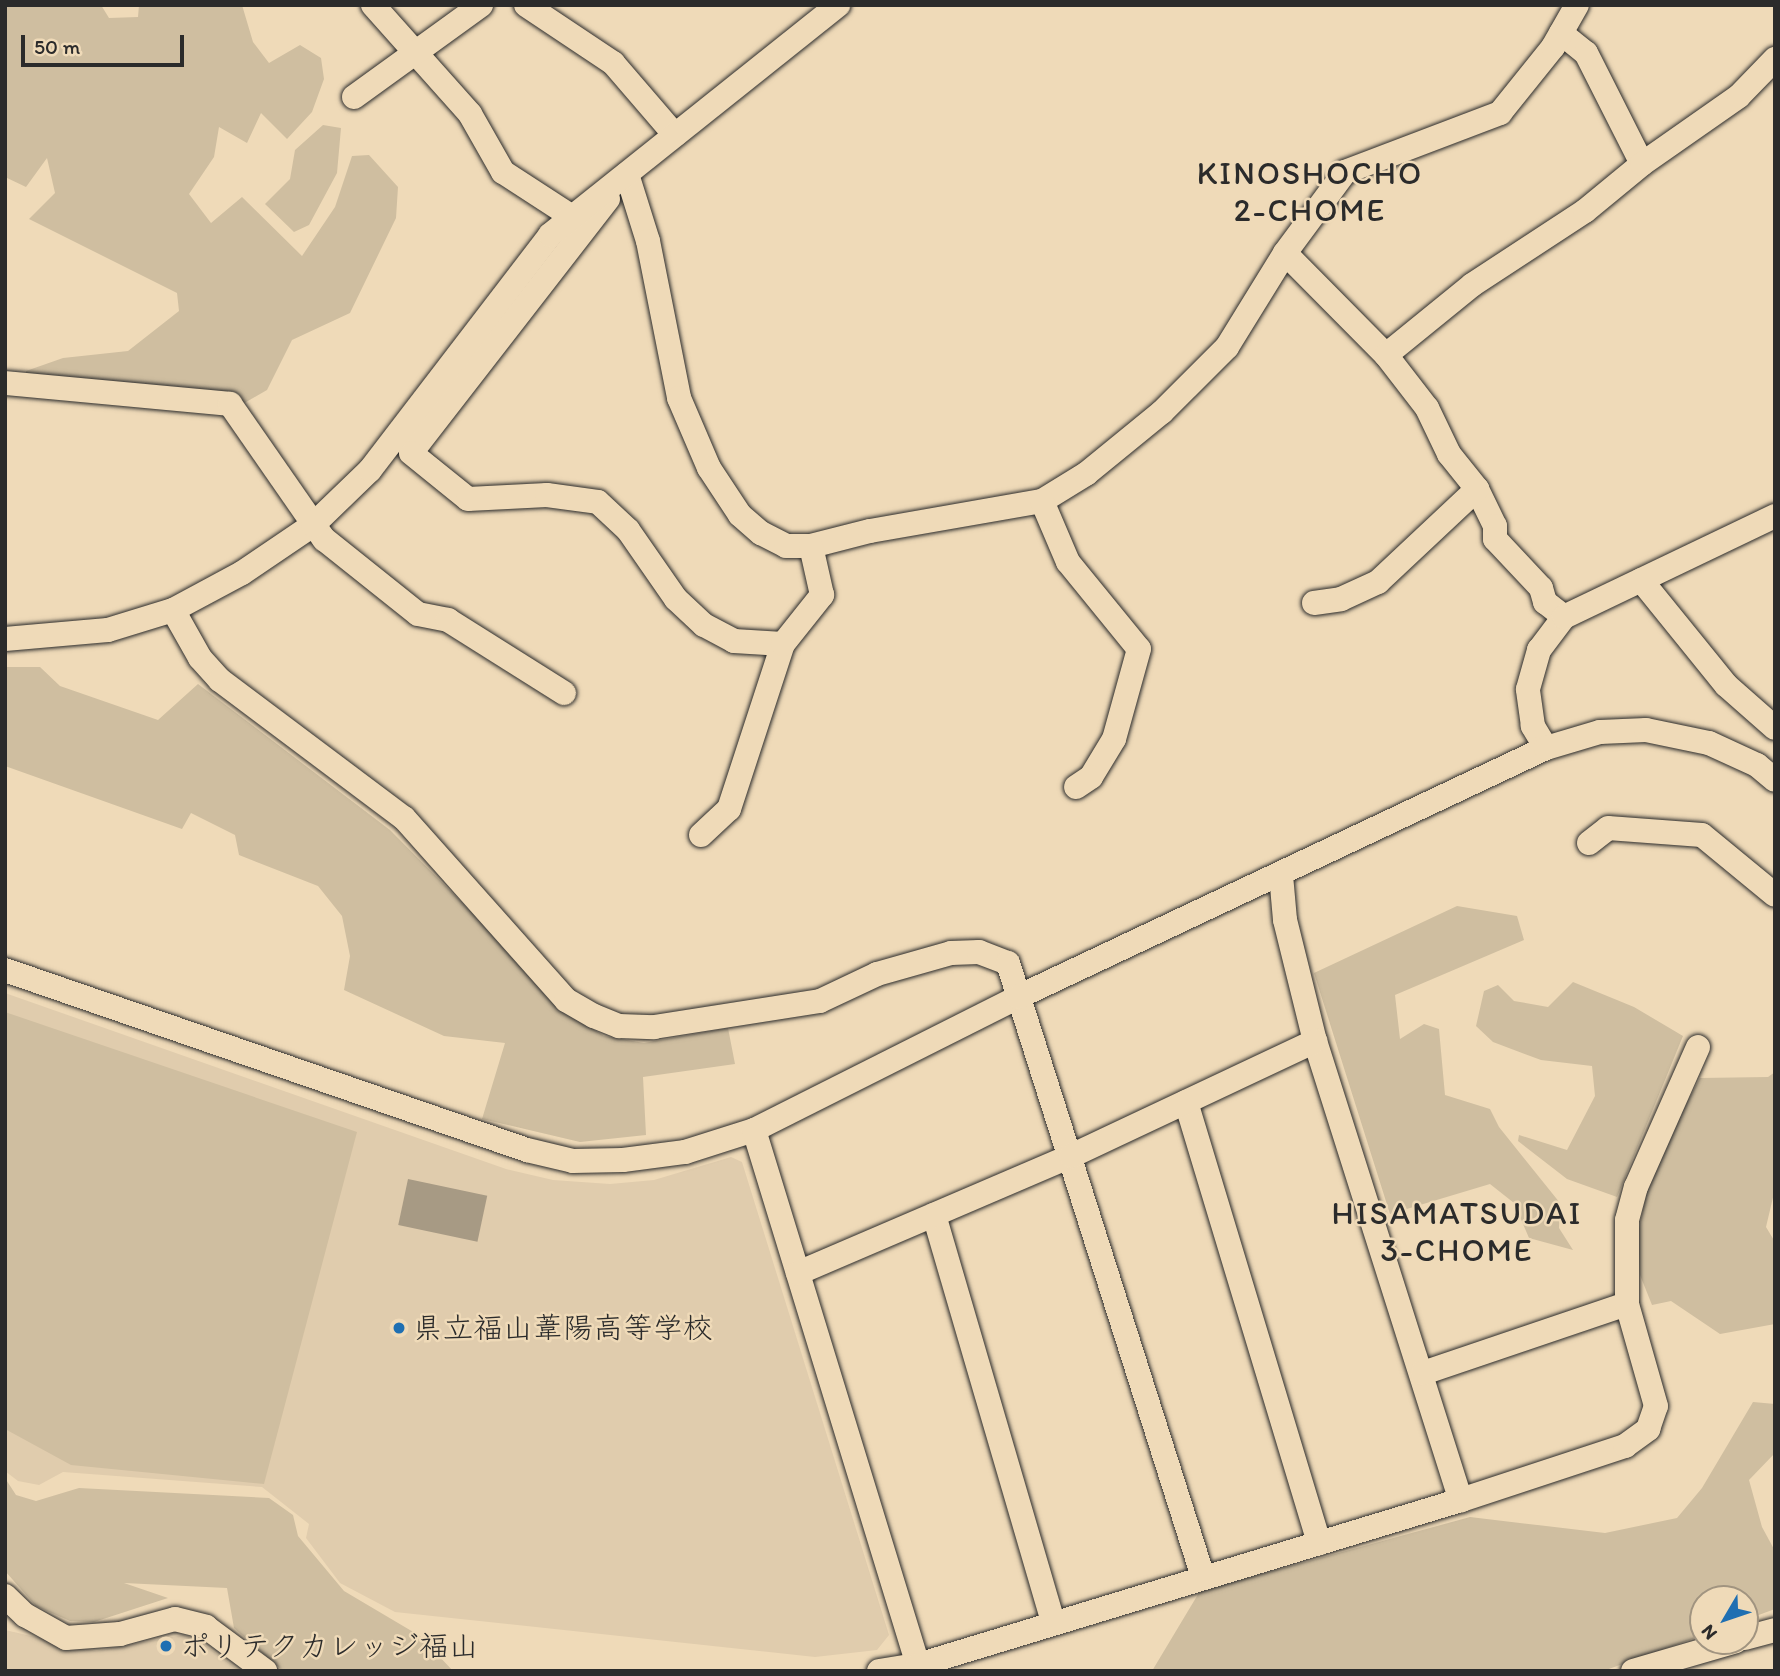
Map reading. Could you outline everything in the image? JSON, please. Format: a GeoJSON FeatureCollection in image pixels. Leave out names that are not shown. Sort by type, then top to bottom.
{"type":"FeatureCollection","features":[{"type":"Feature","properties":{"kind":"street"},"geometry":{"type":"LineString","coordinates":[[373,5],[413,54],[470,114],[503,172],[578,222]]}},
{"type":"Feature","properties":{"kind":"street"},"geometry":{"type":"LineString","coordinates":[[354,97],[481,5]]}},
{"type":"Feature","properties":{"kind":"street"},"geometry":{"type":"LineString","coordinates":[[526,5],[613,63],[675,135]]}},
{"type":"Feature","properties":{"kind":"street"},"geometry":{"type":"LineString","coordinates":[[783,644],[734,641],[704,625],[676,599],[628,530],[598,502],[547,495],[468,499],[411,453],[578,222],[627,174],[838,5]]}},
{"type":"Feature","properties":{"kind":"street"},"geometry":{"type":"LineString","coordinates":[[627,174],[649,241],[679,398],[709,468],[740,514],[761,533],[786,546],[811,546],[870,531],[1042,501],[1119,448],[1227,347],[1285,253],[1345,172],[1500,113],[1561,33],[1577,5]]}},
{"type":"Feature","properties":{"kind":"street"},"geometry":{"type":"LineString","coordinates":[[1561,33],[1586,53],[1642,164]]}},
{"type":"Feature","properties":{"kind":"street"},"geometry":{"type":"LineString","coordinates":[[1386,355],[1472,285],[1585,211],[1642,164],[1739,96],[1775,60]]}},
{"type":"Feature","properties":{"kind":"street"},"geometry":{"type":"LineString","coordinates":[[5,639],[108,630],[173,610],[242,573],[313,525],[370,470],[550,234],[578,222]]}},
{"type":"Feature","properties":{"kind":"street"},"geometry":{"type":"LineString","coordinates":[[1285,253],[1386,355],[1427,408],[1449,454],[1477,489],[1495,526],[1496,539],[1541,588],[1545,602],[1564,617]]}},
{"type":"Feature","properties":{"kind":"street"},"geometry":{"type":"LineString","coordinates":[[5,383],[230,404],[324,539],[418,614],[448,620],[509,654],[564,694]]}},
{"type":"Feature","properties":{"kind":"street"},"geometry":{"type":"LineString","coordinates":[[1314,603],[1341,599],[1378,582],[1477,489]]}},
{"type":"Feature","properties":{"kind":"street"},"geometry":{"type":"LineString","coordinates":[[1042,501],[1068,562],[1139,649],[1114,739],[1091,777],[1076,787]]}},
{"type":"Feature","properties":{"kind":"street"},"geometry":{"type":"LineString","coordinates":[[1546,748],[1533,726],[1528,689],[1539,650],[1564,617],[1775,516]]}},
{"type":"Feature","properties":{"kind":"street"},"geometry":{"type":"LineString","coordinates":[[701,835],[729,809],[783,644],[821,595],[811,546]]}},
{"type":"Feature","properties":{"kind":"street"},"geometry":{"type":"LineString","coordinates":[[1641,580],[1726,685],[1775,728]]}},
{"type":"Feature","properties":{"kind":"street"},"geometry":{"type":"LineString","coordinates":[[173,610],[200,658],[220,680],[404,818],[566,1000],[594,1016],[619,1026],[654,1027],[820,1001],[877,974],[951,953],[979,952],[1008,963],[1203,1577]]}},
{"type":"Feature","properties":{"kind":"street"},"geometry":{"type":"LineString","coordinates":[[5,970],[527,1150],[573,1161],[685,1152],[754,1130],[1018,998],[1546,748],[1600,732],[1646,730],[1709,743],[1757,765],[1775,780]]}},
{"type":"Feature","properties":{"kind":"street"},"geometry":{"type":"LineString","coordinates":[[1589,843],[1608,828],[1702,835],[1775,895]]}},
{"type":"Feature","properties":{"kind":"street"},"geometry":{"type":"LineString","coordinates":[[1282,875],[1285,920],[1315,1041],[1423,1373],[1461,1500]]}},
{"type":"Feature","properties":{"kind":"street"},"geometry":{"type":"LineString","coordinates":[[798,1273],[1070,1156],[1315,1041]]}},
{"type":"Feature","properties":{"kind":"street"},"geometry":{"type":"LineString","coordinates":[[879,1671],[918,1665],[1461,1500],[1625,1446],[1648,1429],[1656,1406],[1627,1304],[1626,1220],[1636,1187],[1698,1047]]}},
{"type":"Feature","properties":{"kind":"street"},"geometry":{"type":"LineString","coordinates":[[1185,1102],[1319,1543]]}},
{"type":"Feature","properties":{"kind":"street"},"geometry":{"type":"LineString","coordinates":[[754,1130],[918,1665]]}},
{"type":"Feature","properties":{"kind":"street"},"geometry":{"type":"LineString","coordinates":[[934,1215],[1053,1623]]}},
{"type":"Feature","properties":{"kind":"street"},"geometry":{"type":"LineString","coordinates":[[1423,1373],[1627,1304]]}},
{"type":"Feature","properties":{"kind":"street"},"geometry":{"type":"LineString","coordinates":[[5,1596],[25,1615],[66,1638],[120,1633],[175,1619],[206,1627],[265,1671]]}},
{"type":"Feature","properties":{"kind":"street"},"geometry":{"type":"LineString","coordinates":[[1633,1671],[1689,1655]]}},
{"type":"Feature","properties":{"kind":"shaded area"},"geometry":{"type":"Polygon","coordinates":[[[5,5],[101,5],[109,18],[138,17],[139,5],[242,5],[253,42],[269,63],[300,45],[321,58],[324,79],[312,112],[287,139],[261,113],[247,143],[219,127],[214,157],[189,194],[211,223],[242,197],[302,256],[335,207],[352,156],[369,155],[398,187],[396,218],[350,313],[292,340],[267,390],[241,405],[26,379],[26,371],[63,358],[128,351],[179,311],[177,293],[29,219],[55,193],[47,158],[26,187],[5,177],[5,5]]]}},
{"type":"Feature","properties":{"kind":"shaded area"},"geometry":{"type":"Polygon","coordinates":[[[323,125],[341,128],[337,173],[309,225],[294,232],[265,204],[290,179],[295,150],[323,125]]]}},
{"type":"Feature","properties":{"kind":"shaded area"},"geometry":{"type":"Polygon","coordinates":[[[5,667],[40,667],[60,686],[158,720],[198,684],[390,830],[577,1019],[604,1036],[644,1043],[728,1028],[735,1064],[643,1077],[646,1135],[580,1142],[482,1119],[505,1043],[444,1036],[344,990],[350,956],[342,916],[318,886],[239,855],[235,835],[191,813],[182,829],[5,766],[5,667]]]}},
{"type":"Feature","properties":{"kind":"shaded area"},"geometry":{"type":"Polygon","coordinates":[[[1457,906],[1517,916],[1524,940],[1395,995],[1400,1039],[1424,1024],[1439,1029],[1445,1095],[1490,1109],[1499,1127],[1560,1203],[1559,1228],[1573,1250],[1529,1238],[1514,1203],[1490,1184],[1390,1214],[1314,973],[1457,906]]]}},
{"type":"Feature","properties":{"kind":"shaded area"},"geometry":{"type":"Polygon","coordinates":[[[1573,982],[1634,1007],[1683,1036],[1617,1197],[1567,1179],[1518,1141],[1519,1135],[1567,1150],[1595,1096],[1592,1066],[1541,1060],[1493,1042],[1476,1026],[1484,991],[1498,985],[1514,1001],[1548,1007],[1573,982]]]}},
{"type":"Feature","properties":{"kind":"shaded area","name":"県立福山葦陽高等学校"},"geometry":{"type":"Polygon","coordinates":[[[5,993],[506,1169],[553,1180],[610,1184],[654,1180],[731,1157],[742,1162],[889,1635],[877,1650],[815,1657],[395,1612],[340,1583],[306,1538],[309,1524],[262,1487],[63,1472],[39,1485],[18,1481],[5,1471],[5,993]]]}},
{"type":"Feature","properties":{"kind":"shaded area"},"geometry":{"type":"Polygon","coordinates":[[[5,1012],[357,1132],[264,1484],[71,1465],[5,1429],[5,1012]]]}},
{"type":"Feature","properties":{"kind":"shaded area"},"geometry":{"type":"Polygon","coordinates":[[[1775,1072],[1775,1189],[1766,1227],[1775,1242],[1775,1324],[1720,1334],[1671,1301],[1652,1305],[1640,1275],[1638,1233],[1658,1157],[1700,1078],[1768,1077],[1775,1072]]]}},
{"type":"Feature","properties":{"kind":"shaded area"},"geometry":{"type":"Polygon","coordinates":[[[408,1179],[487,1196],[477,1242],[398,1225],[408,1179]]]}},
{"type":"Feature","properties":{"kind":"shaded area"},"geometry":{"type":"Polygon","coordinates":[[[1753,1402],[1775,1404],[1775,1453],[1749,1480],[1762,1527],[1775,1551],[1775,1609],[1759,1615],[1759,1585],[1689,1585],[1689,1640],[1606,1670],[1152,1671],[1200,1591],[1470,1517],[1605,1533],[1677,1518],[1702,1488],[1753,1402]]]}},
{"type":"Feature","properties":{"kind":"shaded area"},"geometry":{"type":"Polygon","coordinates":[[[5,1478],[16,1495],[36,1501],[79,1488],[269,1498],[293,1515],[298,1536],[344,1591],[420,1636],[453,1671],[283,1671],[234,1628],[227,1588],[124,1583],[168,1598],[94,1622],[70,1621],[36,1606],[5,1571],[5,1478]]]}},
{"type":"Feature","properties":{"kind":"shaded area","name":"ポリテクカレッジ福山"},"geometry":{"type":"Polygon","coordinates":[[[5,1630],[96,1651],[183,1635],[198,1640],[240,1671],[5,1671],[5,1630]]]}},
{"type":"Feature","properties":{"kind":"place","name":"県立福山葦陽高等学校"},"geometry":{"type":"Point","coordinates":[399,1328]}},
{"type":"Feature","properties":{"kind":"place","name":"ポリテクカレッジ福山"},"geometry":{"type":"Point","coordinates":[166,1646]}},
{"type":"Feature","properties":{"kind":"district","name":"KINOSHOCHO 2-CHOME"},"geometry":{"type":"Point","coordinates":[1310,192]}},
{"type":"Feature","properties":{"kind":"district","name":"HISAMATSUDAI 3-CHOME"},"geometry":{"type":"Point","coordinates":[1457,1232]}}]}
